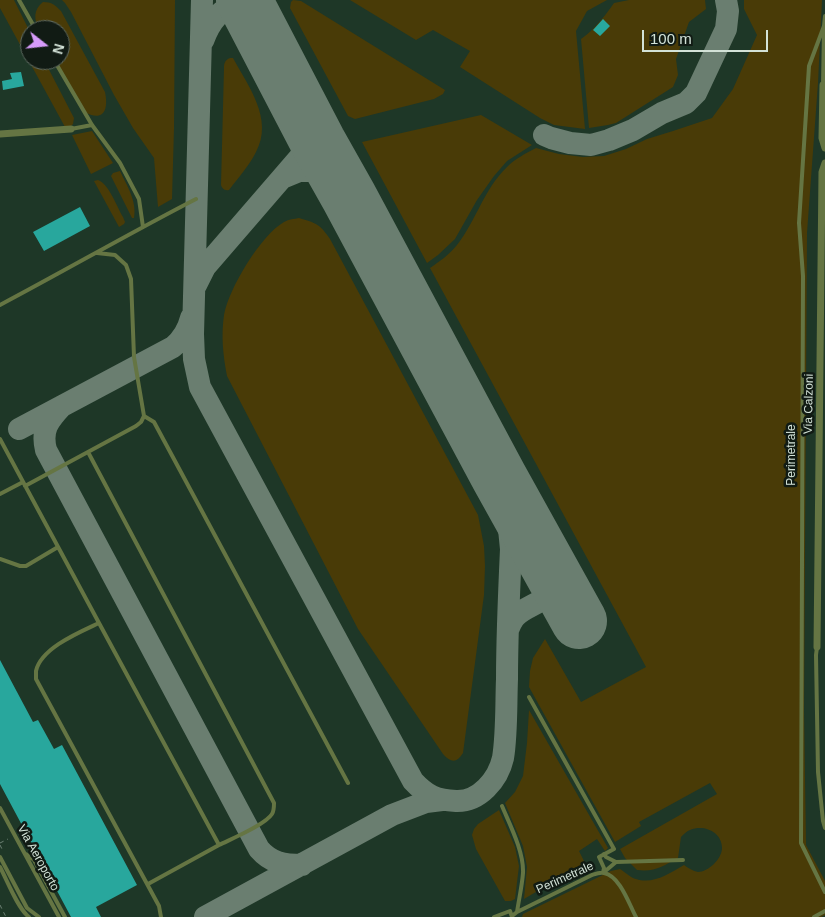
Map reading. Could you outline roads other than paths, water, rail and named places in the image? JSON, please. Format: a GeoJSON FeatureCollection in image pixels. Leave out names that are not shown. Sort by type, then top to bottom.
{"type":"FeatureCollection","features":[{"type":"Feature","properties":{"kind":"street"},"geometry":{"type":"LineString","coordinates":[[823,86],[822,138],[825,148]]}},
{"type":"Feature","properties":{"kind":"street"},"geometry":{"type":"LineString","coordinates":[[0,134],[71,130]]}},
{"type":"Feature","properties":{"kind":"street","name":"Via Calzoni"},"geometry":{"type":"LineString","coordinates":[[817,647],[822,172],[825,162]]}},
{"type":"Feature","properties":{"kind":"lane"},"geometry":{"type":"LineString","coordinates":[[19,0],[30,20]]}},
{"type":"Feature","properties":{"kind":"lane","name":"Perimetrale"},"geometry":{"type":"LineString","coordinates":[[825,16],[824,26],[809,66],[799,223],[803,276],[801,843],[825,892]]}},
{"type":"Feature","properties":{"kind":"lane"},"geometry":{"type":"LineString","coordinates":[[823,86],[824,26]]}},
{"type":"Feature","properties":{"kind":"lane"},"geometry":{"type":"LineString","coordinates":[[60,70],[92,125],[120,163],[139,199],[143,227]]}},
{"type":"Feature","properties":{"kind":"lane"},"geometry":{"type":"LineString","coordinates":[[71,130],[92,125]]}},
{"type":"Feature","properties":{"kind":"lane"},"geometry":{"type":"LineString","coordinates":[[0,305],[196,199]]}},
{"type":"Feature","properties":{"kind":"lane"},"geometry":{"type":"LineString","coordinates":[[0,494],[88,452],[136,426],[144,416],[134,357],[131,279],[126,265],[115,255],[97,253]]}},
{"type":"Feature","properties":{"kind":"lane"},"geometry":{"type":"LineString","coordinates":[[144,416],[154,422],[348,783]]}},
{"type":"Feature","properties":{"kind":"lane"},"geometry":{"type":"LineString","coordinates":[[0,439],[219,845]]}},
{"type":"Feature","properties":{"kind":"lane"},"geometry":{"type":"LineString","coordinates":[[88,452],[274,803],[273,813],[261,824],[148,884]]}},
{"type":"Feature","properties":{"kind":"lane"},"geometry":{"type":"LineString","coordinates":[[0,558],[20,566],[26,566],[58,547]]}},
{"type":"Feature","properties":{"kind":"lane"},"geometry":{"type":"LineString","coordinates":[[99,623],[48,652],[36,671],[36,679],[160,906],[161,917]]}},
{"type":"Feature","properties":{"kind":"lane"},"geometry":{"type":"LineString","coordinates":[[817,647],[818,772],[825,828]]}},
{"type":"Feature","properties":{"kind":"lane"},"geometry":{"type":"LineString","coordinates":[[529,697],[614,849],[599,857],[604,868],[603,873]]}},
{"type":"Feature","properties":{"kind":"lane"},"geometry":{"type":"LineString","coordinates":[[502,806],[512,827],[521,855],[523,871],[517,912]]}},
{"type":"Feature","properties":{"kind":"lane","name":"Via Aeroporto"},"geometry":{"type":"LineString","coordinates":[[0,808],[59,917]]}},
{"type":"Feature","properties":{"kind":"lane"},"geometry":{"type":"LineString","coordinates":[[23,852],[34,860],[65,917]]}},
{"type":"Feature","properties":{"kind":"lane"},"geometry":{"type":"LineString","coordinates":[[604,854],[616,862],[684,860]]}},
{"type":"Feature","properties":{"kind":"lane"},"geometry":{"type":"LineString","coordinates":[[0,857],[27,908],[39,917]]}},
{"type":"Feature","properties":{"kind":"lane"},"geometry":{"type":"LineString","coordinates":[[603,873],[616,862]]}},
{"type":"Feature","properties":{"kind":"lane"},"geometry":{"type":"LineString","coordinates":[[0,867],[20,906],[29,917]]}},
{"type":"Feature","properties":{"kind":"lane","name":"Perimetrale"},"geometry":{"type":"LineString","coordinates":[[512,916],[592,875],[603,873],[613,877],[619,884],[636,917]]}},
{"type":"Feature","properties":{"kind":"lane"},"geometry":{"type":"LineString","coordinates":[[494,917],[510,911],[512,916]]}},
{"type":"Feature","properties":{"kind":"lane"},"geometry":{"type":"LineString","coordinates":[[814,917],[825,911]]}}]}
